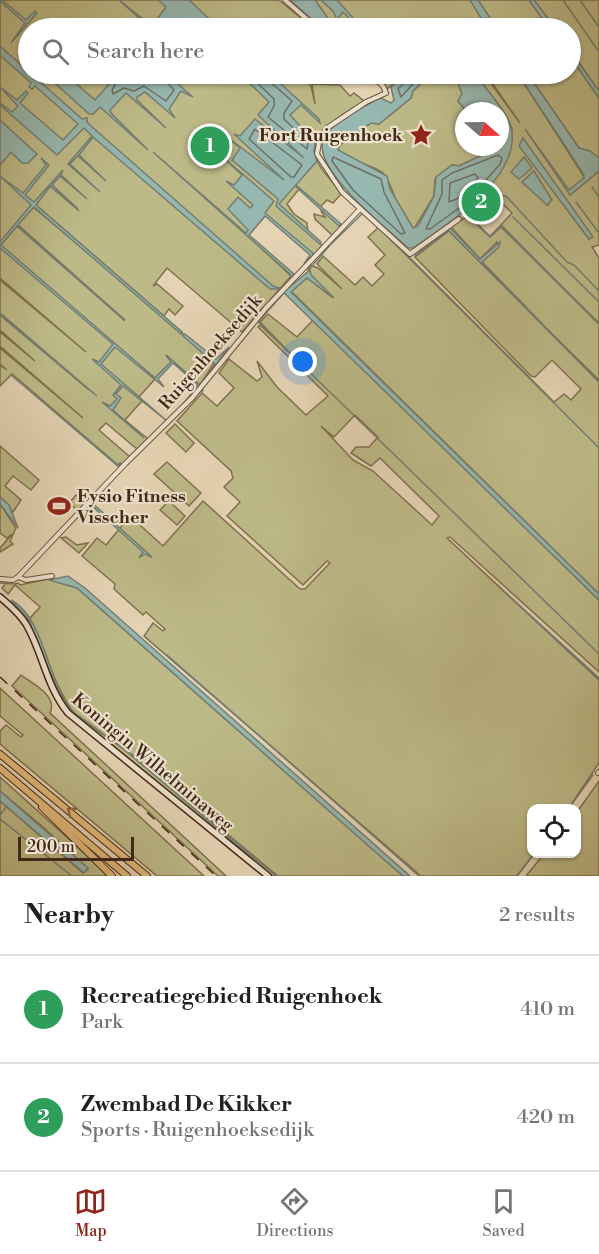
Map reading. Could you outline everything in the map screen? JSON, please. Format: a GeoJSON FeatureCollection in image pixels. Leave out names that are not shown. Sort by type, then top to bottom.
{"type":"FeatureCollection","features":[{"type":"Feature","properties":{"kind":"highway"},"geometry":{"type":"LineString","coordinates":[[0,754],[147,876]]}},
{"type":"Feature","properties":{"kind":"highway"},"geometry":{"type":"LineString","coordinates":[[0,768],[127,876]]}},
{"type":"Feature","properties":{"kind":"highway"},"geometry":{"type":"LineString","coordinates":[[35,797],[44,810],[112,876]]}},
{"type":"Feature","properties":{"kind":"main road","name":"Koningin Wilhelminaweg"},"geometry":{"type":"LineString","coordinates":[[0,597],[25,622],[56,699],[68,712],[268,876]]}},
{"type":"Feature","properties":{"kind":"street"},"geometry":{"type":"LineString","coordinates":[[285,0],[306,18]]}},
{"type":"Feature","properties":{"kind":"street"},"geometry":{"type":"LineString","coordinates":[[380,84],[386,89],[384,94],[366,102],[331,124],[319,141],[317,154],[323,166],[342,192],[360,209],[372,216],[410,254],[459,219]]}},
{"type":"Feature","properties":{"kind":"street","name":"Ruigenhoeksedijk"},"geometry":{"type":"LineString","coordinates":[[18,577],[126,463],[192,398],[283,290],[298,277],[360,209]]}},
{"type":"Feature","properties":{"kind":"street"},"geometry":{"type":"LineString","coordinates":[[0,579],[11,580],[18,577],[26,580],[52,576]]}},
{"type":"Feature","properties":{"kind":"shaded area"},"geometry":{"type":"Polygon","coordinates":[[[0,0],[279,0],[301,18],[18,18],[18,84],[309,84],[315,104],[312,84],[340,85],[350,96],[354,93],[364,101],[328,126],[316,143],[315,153],[318,163],[342,193],[333,203],[327,200],[320,207],[299,189],[287,204],[294,214],[307,223],[308,233],[323,246],[313,256],[266,215],[248,236],[291,276],[242,332],[167,268],[153,286],[157,284],[183,306],[175,315],[169,309],[164,316],[36,205],[47,190],[33,207],[182,332],[214,363],[200,385],[166,355],[171,362],[155,378],[114,344],[155,379],[139,397],[100,365],[142,401],[125,420],[148,439],[138,450],[106,423],[99,430],[130,457],[120,467],[120,463],[118,465],[12,374],[0,386],[0,365],[7,370],[0,364],[0,348],[83,418],[0,346],[0,332],[35,361],[0,330],[0,315],[89,390],[0,313],[0,280],[86,352],[0,278],[0,246],[15,228],[0,245],[0,0]],[[57,178],[50,186],[78,209],[52,185],[57,178]],[[18,225],[17,226],[125,320],[18,225]]]}},
{"type":"Feature","properties":{"kind":"shaded area"},"geometry":{"type":"Polygon","coordinates":[[[290,0],[529,0],[542,18],[311,18],[290,0]]]}},
{"type":"Feature","properties":{"kind":"shaded area"},"geometry":{"type":"Polygon","coordinates":[[[534,0],[599,0],[599,91],[581,65],[581,18],[548,18],[534,0]]]}},
{"type":"Feature","properties":{"kind":"shaded area"},"geometry":{"type":"Polygon","coordinates":[[[581,72],[599,98],[599,158],[579,148],[535,84],[581,84],[581,72]]]}},
{"type":"Feature","properties":{"kind":"shaded area"},"geometry":{"type":"Polygon","coordinates":[[[382,84],[393,84],[387,89],[382,84]]]}},
{"type":"Feature","properties":{"kind":"shaded area"},"geometry":{"type":"Polygon","coordinates":[[[420,84],[458,84],[462,94],[459,102],[455,102],[455,156],[480,156],[459,166],[452,165],[435,179],[434,196],[414,229],[404,217],[383,173],[348,158],[338,150],[340,145],[371,123],[379,124],[411,98],[413,91],[420,84]]]}},
{"type":"Feature","properties":{"kind":"shaded area"},"geometry":{"type":"Polygon","coordinates":[[[482,84],[491,84],[505,102],[494,102],[482,84]]]}},
{"type":"Feature","properties":{"kind":"shaded area"},"geometry":{"type":"Polygon","coordinates":[[[493,84],[524,84],[583,175],[584,178],[568,191],[570,195],[599,171],[599,245],[592,247],[599,258],[599,323],[552,277],[599,324],[599,380],[550,332],[599,382],[599,594],[291,291],[307,278],[333,298],[311,275],[308,269],[310,265],[318,268],[342,289],[317,264],[323,256],[355,285],[363,277],[372,286],[384,274],[375,265],[385,255],[368,237],[379,227],[554,402],[564,394],[571,400],[581,389],[552,360],[535,377],[531,376],[415,257],[449,231],[526,307],[482,262],[497,246],[497,242],[480,259],[451,227],[469,215],[490,237],[501,227],[514,239],[501,225],[512,213],[487,189],[509,154],[512,128],[509,124],[509,108],[520,123],[509,107],[509,102],[505,102],[493,84]],[[523,139],[520,146],[589,239],[592,236],[523,139]],[[534,171],[522,182],[548,205],[551,200],[534,171]]]}},
{"type":"Feature","properties":{"kind":"shaded area"},"geometry":{"type":"Polygon","coordinates":[[[323,210],[343,226],[333,236],[315,219],[314,214],[325,217],[321,211],[323,210]]]}},
{"type":"Feature","properties":{"kind":"shaded area"},"geometry":{"type":"Polygon","coordinates":[[[268,314],[297,337],[313,320],[599,600],[599,672],[450,537],[447,538],[599,680],[599,763],[572,804],[527,804],[527,858],[531,858],[517,876],[421,876],[144,636],[153,623],[163,631],[165,629],[146,612],[143,615],[114,589],[115,584],[82,556],[97,538],[106,545],[130,516],[163,546],[203,501],[300,589],[305,589],[330,563],[327,561],[303,585],[227,516],[240,502],[224,487],[233,478],[231,471],[177,421],[202,393],[217,406],[234,388],[219,373],[229,359],[257,381],[262,377],[257,361],[277,387],[306,415],[328,396],[258,327],[260,325],[293,356],[260,322],[268,314]],[[355,415],[334,437],[321,426],[353,460],[373,471],[432,525],[439,516],[380,458],[371,466],[351,453],[356,447],[369,447],[378,437],[355,415]]]}},
{"type":"Feature","properties":{"kind":"shaded area"},"geometry":{"type":"Polygon","coordinates":[[[175,424],[194,443],[186,452],[166,433],[175,424]]]}},
{"type":"Feature","properties":{"kind":"shaded area"},"geometry":{"type":"Polygon","coordinates":[[[0,446],[39,480],[31,490],[13,476],[5,486],[21,500],[13,512],[0,497],[0,446]]]}},
{"type":"Feature","properties":{"kind":"shaded area"},"geometry":{"type":"Polygon","coordinates":[[[167,462],[201,493],[189,506],[154,474],[167,462]]]}},
{"type":"Feature","properties":{"kind":"shaded area"},"geometry":{"type":"Polygon","coordinates":[[[76,495],[86,503],[78,511],[69,503],[76,495]]]}},
{"type":"Feature","properties":{"kind":"shaded area"},"geometry":{"type":"Polygon","coordinates":[[[169,501],[185,516],[177,525],[160,510],[169,501]]]}},
{"type":"Feature","properties":{"kind":"shaded area"},"geometry":{"type":"Polygon","coordinates":[[[0,504],[16,528],[10,541],[13,544],[0,552],[0,548],[12,534],[7,538],[0,533],[0,504]]]}},
{"type":"Feature","properties":{"kind":"shaded area"},"geometry":{"type":"Polygon","coordinates":[[[66,537],[77,545],[88,543],[79,553],[61,538],[66,537]]]}},
{"type":"Feature","properties":{"kind":"shaded area"},"geometry":{"type":"Polygon","coordinates":[[[48,579],[77,588],[403,876],[278,876],[133,756],[79,716],[130,754],[276,876],[272,876],[71,713],[50,681],[28,619],[58,691],[70,708],[56,682],[30,618],[40,607],[15,585],[8,594],[2,588],[6,583],[20,585],[48,579]]]}},
{"type":"Feature","properties":{"kind":"shaded area"},"geometry":{"type":"Polygon","coordinates":[[[21,675],[48,696],[52,707],[50,713],[226,876],[218,876],[12,686],[21,675]]]}},
{"type":"Feature","properties":{"kind":"shaded area"},"geometry":{"type":"Polygon","coordinates":[[[0,688],[204,876],[157,876],[0,744],[0,731],[6,725],[21,737],[23,735],[0,716],[0,688]]]}},
{"type":"Feature","properties":{"kind":"shaded area"},"geometry":{"type":"Polygon","coordinates":[[[0,777],[110,876],[0,876],[0,801],[83,873],[88,869],[0,791],[0,777]]]}},
{"type":"Feature","properties":{"kind":"shaded area"},"geometry":{"type":"Polygon","coordinates":[[[599,781],[599,876],[526,876],[541,858],[581,858],[581,806],[599,781]]]}},
{"type":"Feature","properties":{"kind":"water"},"geometry":{"type":"Polygon","coordinates":[[[2,0],[24,18],[19,18],[0,1],[2,0]]]}},
{"type":"Feature","properties":{"kind":"water"},"geometry":{"type":"Polygon","coordinates":[[[119,0],[142,18],[139,18],[119,0]]]}},
{"type":"Feature","properties":{"kind":"water"},"geometry":{"type":"Polygon","coordinates":[[[158,0],[189,0],[208,18],[158,18],[166,7],[158,0]]]}},
{"type":"Feature","properties":{"kind":"water"},"geometry":{"type":"Polygon","coordinates":[[[290,0],[315,0],[328,18],[311,18],[290,0]]]}},
{"type":"Feature","properties":{"kind":"water"},"geometry":{"type":"Polygon","coordinates":[[[321,0],[337,0],[353,18],[349,18],[343,12],[336,18],[333,11],[321,0]]]}},
{"type":"Feature","properties":{"kind":"water"},"geometry":{"type":"Polygon","coordinates":[[[470,0],[478,0],[490,18],[481,18],[470,0]]]}},
{"type":"Feature","properties":{"kind":"water"},"geometry":{"type":"Polygon","coordinates":[[[529,0],[534,0],[548,18],[542,18],[529,0]]]}},
{"type":"Feature","properties":{"kind":"water"},"geometry":{"type":"Polygon","coordinates":[[[35,11],[37,13],[33,18],[28,18],[35,11]]]}},
{"type":"Feature","properties":{"kind":"water"},"geometry":{"type":"Polygon","coordinates":[[[0,46],[18,62],[18,71],[0,55],[0,46]]]}},
{"type":"Feature","properties":{"kind":"water"},"geometry":{"type":"Polygon","coordinates":[[[581,66],[599,91],[599,98],[581,72],[581,66]]]}},
{"type":"Feature","properties":{"kind":"water"},"geometry":{"type":"Polygon","coordinates":[[[30,84],[43,84],[82,119],[87,118],[91,126],[273,286],[286,290],[310,270],[311,275],[334,298],[307,278],[291,292],[599,594],[599,600],[280,289],[270,289],[93,137],[79,155],[106,181],[78,156],[70,164],[100,192],[68,164],[92,136],[84,128],[57,155],[0,105],[0,103],[12,112],[18,106],[0,87],[17,100],[26,91],[28,93],[20,103],[63,140],[78,124],[35,86],[32,89],[29,87],[30,84]]]}},
{"type":"Feature","properties":{"kind":"water"},"geometry":{"type":"Polygon","coordinates":[[[56,84],[77,84],[95,100],[109,84],[178,84],[193,97],[181,91],[169,109],[175,118],[145,92],[137,97],[137,100],[166,128],[126,93],[110,110],[148,150],[100,107],[93,114],[89,114],[56,84]]]}},
{"type":"Feature","properties":{"kind":"water"},"geometry":{"type":"Polygon","coordinates":[[[250,84],[281,84],[319,119],[320,123],[301,105],[290,115],[310,137],[316,139],[314,151],[317,161],[296,185],[341,224],[339,226],[295,186],[279,204],[321,242],[320,244],[276,206],[278,199],[232,160],[240,148],[227,137],[284,180],[234,134],[240,136],[255,119],[304,158],[258,115],[269,102],[250,84]]]}},
{"type":"Feature","properties":{"kind":"water"},"geometry":{"type":"Polygon","coordinates":[[[394,84],[420,84],[413,91],[411,98],[379,124],[371,123],[340,145],[338,150],[387,176],[390,189],[413,228],[418,226],[434,196],[436,177],[452,165],[459,166],[481,156],[509,156],[494,181],[479,198],[413,248],[408,248],[353,197],[328,165],[322,151],[324,138],[341,121],[377,99],[381,98],[391,103],[394,100],[391,87],[394,84]]]}},
{"type":"Feature","properties":{"kind":"water"},"geometry":{"type":"Polygon","coordinates":[[[458,84],[483,84],[497,102],[458,101],[462,94],[458,84]]]}},
{"type":"Feature","properties":{"kind":"water"},"geometry":{"type":"Polygon","coordinates":[[[525,84],[535,84],[579,148],[590,151],[599,158],[599,171],[570,195],[525,129],[569,190],[584,178],[525,84]]]}},
{"type":"Feature","properties":{"kind":"water"},"geometry":{"type":"Polygon","coordinates":[[[0,120],[37,154],[28,163],[22,163],[11,152],[0,165],[0,120]]]}},
{"type":"Feature","properties":{"kind":"water"},"geometry":{"type":"Polygon","coordinates":[[[509,121],[511,127],[512,146],[509,155],[509,121]]]}},
{"type":"Feature","properties":{"kind":"water"},"geometry":{"type":"Polygon","coordinates":[[[523,138],[593,237],[589,239],[519,146],[523,138]]]}},
{"type":"Feature","properties":{"kind":"water"},"geometry":{"type":"Polygon","coordinates":[[[153,152],[246,233],[248,230],[228,209],[238,197],[250,208],[253,205],[226,181],[234,185],[242,175],[218,153],[274,201],[265,213],[314,254],[304,264],[310,255],[265,216],[249,235],[294,274],[291,277],[153,152]]]}},
{"type":"Feature","properties":{"kind":"water"},"geometry":{"type":"Polygon","coordinates":[[[524,157],[532,168],[519,179],[511,172],[524,157]]]}},
{"type":"Feature","properties":{"kind":"water"},"geometry":{"type":"Polygon","coordinates":[[[41,158],[49,165],[25,195],[34,202],[63,170],[61,175],[87,199],[60,176],[52,185],[79,211],[50,186],[36,205],[182,332],[181,334],[34,207],[18,225],[125,321],[17,226],[1,245],[155,378],[171,362],[166,355],[199,384],[199,387],[177,411],[197,384],[173,363],[158,379],[164,387],[115,347],[101,364],[167,421],[123,386],[116,394],[121,398],[113,410],[144,438],[102,402],[110,406],[117,399],[113,395],[121,385],[92,359],[99,362],[113,344],[0,248],[0,242],[31,205],[0,176],[23,193],[46,165],[41,158]]]}},
{"type":"Feature","properties":{"kind":"water"},"geometry":{"type":"Polygon","coordinates":[[[534,171],[552,200],[547,205],[522,182],[534,171]]]}},
{"type":"Feature","properties":{"kind":"water"},"geometry":{"type":"Polygon","coordinates":[[[469,217],[490,236],[501,225],[599,324],[501,227],[490,237],[469,217]]]}},
{"type":"Feature","properties":{"kind":"water"},"geometry":{"type":"Polygon","coordinates":[[[452,227],[452,230],[480,259],[500,242],[499,247],[482,262],[599,382],[449,231],[414,256],[452,227]]]}},
{"type":"Feature","properties":{"kind":"water"},"geometry":{"type":"Polygon","coordinates":[[[0,313],[97,396],[0,315],[0,313]]]}},
{"type":"Feature","properties":{"kind":"water"},"geometry":{"type":"Polygon","coordinates":[[[185,334],[216,359],[229,347],[204,381],[215,364],[183,336],[185,334]]]}},
{"type":"Feature","properties":{"kind":"water"},"geometry":{"type":"Polygon","coordinates":[[[11,375],[118,465],[122,464],[119,467],[11,375]]]}},
{"type":"Feature","properties":{"kind":"water"},"geometry":{"type":"Polygon","coordinates":[[[0,497],[9,505],[18,528],[0,504],[0,497]]]}},
{"type":"Feature","properties":{"kind":"water"},"geometry":{"type":"Polygon","coordinates":[[[92,503],[151,557],[145,554],[139,558],[143,552],[92,506],[85,512],[92,503]]]}},
{"type":"Feature","properties":{"kind":"water"},"geometry":{"type":"Polygon","coordinates":[[[68,576],[85,588],[410,876],[403,876],[77,588],[49,580],[68,576]]]}},
{"type":"Feature","properties":{"kind":"water"},"geometry":{"type":"Polygon","coordinates":[[[498,586],[599,678],[599,680],[498,586]]]}},
{"type":"Feature","properties":{"kind":"water"},"geometry":{"type":"Polygon","coordinates":[[[11,600],[22,608],[31,620],[64,698],[78,715],[73,712],[58,691],[28,619],[11,600]]]}},
{"type":"Feature","properties":{"kind":"water"},"geometry":{"type":"Polygon","coordinates":[[[108,738],[134,756],[278,876],[238,846],[108,738]]]}},
{"type":"Feature","properties":{"kind":"water"},"geometry":{"type":"Polygon","coordinates":[[[0,791],[88,868],[84,873],[0,801],[0,791]]]}},
{"type":"Feature","properties":{"kind":"waterway"},"geometry":{"type":"LineString","coordinates":[[563,0],[575,18]]}},
{"type":"Feature","properties":{"kind":"waterway"},"geometry":{"type":"LineString","coordinates":[[580,0],[599,27]]}},
{"type":"Feature","properties":{"kind":"waterway"},"geometry":{"type":"LineString","coordinates":[[581,26],[599,52]]}},
{"type":"Feature","properties":{"kind":"waterway"},"geometry":{"type":"LineString","coordinates":[[592,187],[599,197]]}},
{"type":"Feature","properties":{"kind":"waterway"},"geometry":{"type":"LineString","coordinates":[[500,196],[506,196],[567,262],[574,265],[599,291]]}},
{"type":"Feature","properties":{"kind":"waterway"},"geometry":{"type":"LineString","coordinates":[[576,202],[599,233]]}},
{"type":"Feature","properties":{"kind":"waterway"},"geometry":{"type":"LineString","coordinates":[[308,271],[330,245],[363,213]]}},
{"type":"Feature","properties":{"kind":"waterway"},"geometry":{"type":"LineString","coordinates":[[513,217],[599,302]]}},
{"type":"Feature","properties":{"kind":"waterway"},"geometry":{"type":"LineString","coordinates":[[385,234],[599,448]]}},
{"type":"Feature","properties":{"kind":"waterway"},"geometry":{"type":"LineString","coordinates":[[283,294],[258,322],[599,654]]}},
{"type":"Feature","properties":{"kind":"waterway"},"geometry":{"type":"LineString","coordinates":[[167,655],[419,876]]}},
{"type":"Feature","properties":{"kind":"waterway"},"geometry":{"type":"LineString","coordinates":[[572,804],[593,775]]}},
{"type":"Feature","properties":{"kind":"waterway"},"geometry":{"type":"LineString","coordinates":[[0,815],[7,806]]}},
{"type":"Feature","properties":{"kind":"waterway"},"geometry":{"type":"LineString","coordinates":[[0,819],[72,876]]}},
{"type":"Feature","properties":{"kind":"waterway"},"geometry":{"type":"LineString","coordinates":[[517,876],[531,858]]}},
{"type":"Feature","properties":{"kind":"railway"},"geometry":{"type":"LineString","coordinates":[[0,677],[216,876]]}},
{"type":"Feature","properties":{"kind":"place","name":"Fort Ruigenhoek"},"geometry":{"type":"Point","coordinates":[421,135]}},
{"type":"Feature","properties":{"kind":"place","name":"Recreatiegebied Ruigenhoek"},"geometry":{"type":"Point","coordinates":[210,146]}},
{"type":"Feature","properties":{"kind":"place","name":"Zwembad De Kikker"},"geometry":{"type":"Point","coordinates":[481,202]}},
{"type":"Feature","properties":{"kind":"place","name":"Fysio Fitness Visscher"},"geometry":{"type":"Point","coordinates":[59,506]}}]}
